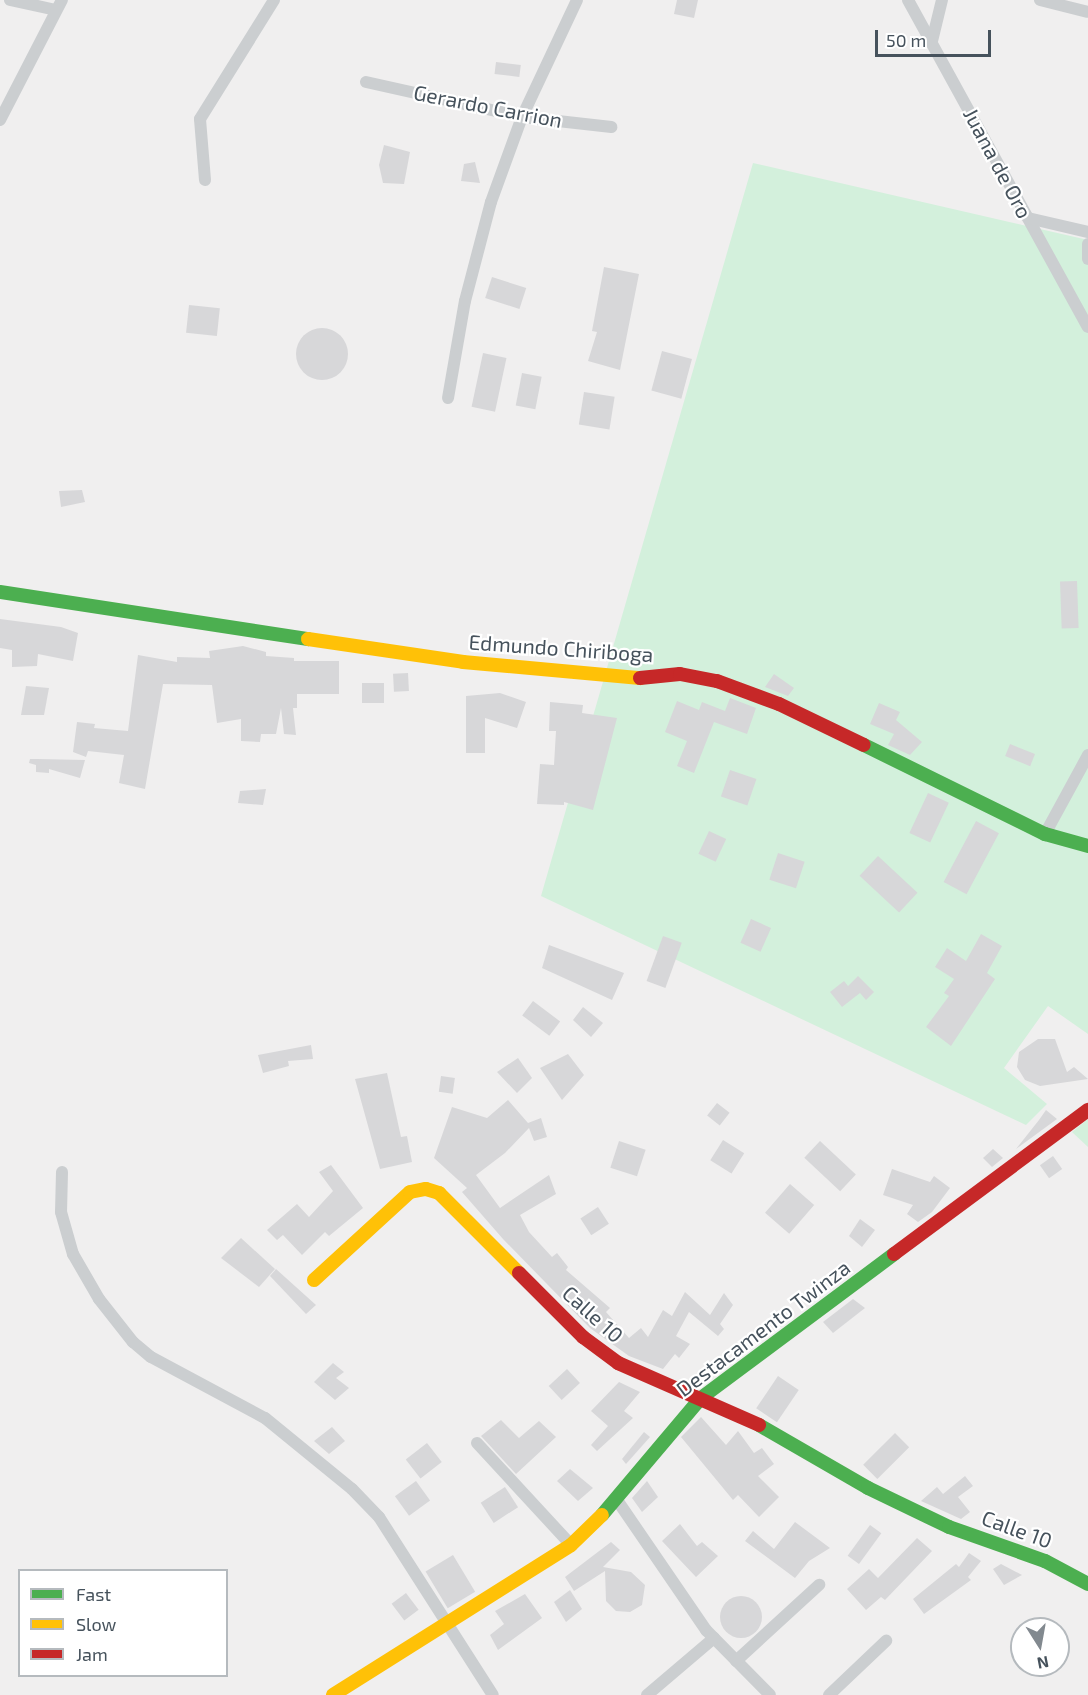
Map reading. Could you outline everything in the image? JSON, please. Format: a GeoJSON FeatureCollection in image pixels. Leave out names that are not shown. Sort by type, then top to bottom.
{"type":"FeatureCollection","features":[{"type":"Feature","properties":{"kind":"street"},"geometry":{"type":"LineString","coordinates":[[0,120],[59,5],[10,0]]}},
{"type":"Feature","properties":{"kind":"street"},"geometry":{"type":"LineString","coordinates":[[205,180],[200,119],[274,0]]}},
{"type":"Feature","properties":{"kind":"street"},"geometry":{"type":"LineString","coordinates":[[448,398],[465,301],[491,202],[522,117],[577,0]]}},
{"type":"Feature","properties":{"kind":"street","name":"Juana de Oro"},"geometry":{"type":"LineString","coordinates":[[908,0],[1088,327]]}},
{"type":"Feature","properties":{"kind":"street"},"geometry":{"type":"LineString","coordinates":[[932,41],[942,0]]}},
{"type":"Feature","properties":{"kind":"street"},"geometry":{"type":"LineString","coordinates":[[1040,0],[1088,12]]}},
{"type":"Feature","properties":{"kind":"street","name":"Gerardo Carrion"},"geometry":{"type":"LineString","coordinates":[[366,82],[522,117],[611,127]]}},
{"type":"Feature","properties":{"kind":"street"},"geometry":{"type":"LineString","coordinates":[[1028,218],[1088,231]]}},
{"type":"Feature","properties":{"kind":"street"},"geometry":{"type":"LineString","coordinates":[[1088,244],[1088,259]]}},
{"type":"Feature","properties":{"kind":"street","name":"Edmundo Chiriboga"},"geometry":{"type":"LineString","coordinates":[[0,592],[463,662],[637,678],[681,674],[717,681],[779,704],[1045,834],[1088,846]]}},
{"type":"Feature","properties":{"kind":"street"},"geometry":{"type":"LineString","coordinates":[[1045,834],[1088,755]]}},
{"type":"Feature","properties":{"kind":"street","name":"Destacamento Twinza"},"geometry":{"type":"LineString","coordinates":[[333,1695],[571,1545],[617,1500],[636,1470],[701,1398],[1088,1110]]}},
{"type":"Feature","properties":{"kind":"street"},"geometry":{"type":"LineString","coordinates":[[62,1172],[62,1212],[73,1254],[99,1299],[133,1342],[151,1357],[266,1418],[352,1489],[379,1517],[493,1695]]}},
{"type":"Feature","properties":{"kind":"street","name":"Calle 10"},"geometry":{"type":"LineString","coordinates":[[314,1280],[410,1192],[439,1193],[598,1351],[783,1437],[889,1498],[949,1527],[1045,1561],[1088,1584]]}},
{"type":"Feature","properties":{"kind":"street"},"geometry":{"type":"LineString","coordinates":[[477,1443],[571,1545]]}},
{"type":"Feature","properties":{"kind":"street"},"geometry":{"type":"LineString","coordinates":[[617,1500],[714,1638],[770,1695]]}},
{"type":"Feature","properties":{"kind":"street"},"geometry":{"type":"LineString","coordinates":[[736,1661],[819,1584]]}},
{"type":"Feature","properties":{"kind":"street"},"geometry":{"type":"LineString","coordinates":[[647,1695],[714,1638]]}},
{"type":"Feature","properties":{"kind":"street"},"geometry":{"type":"LineString","coordinates":[[829,1695],[886,1641]]}},
{"type":"Feature","properties":{"kind":"green space"},"geometry":{"type":"Polygon","coordinates":[[[753,163],[1088,240],[1088,1034],[1048,1006],[1004,1068],[1047,1104],[1026,1125],[541,896],[753,163]]]}},
{"type":"Feature","properties":{"kind":"green space"},"geometry":{"type":"Polygon","coordinates":[[[1088,1119],[1088,1147],[1072,1132],[1088,1119]]]}},
{"type":"Feature","properties":{"kind":"building"},"geometry":{"type":"Polygon","coordinates":[[[677,0],[698,0],[694,18],[674,14],[677,0]]]}},
{"type":"Feature","properties":{"kind":"building"},"geometry":{"type":"Polygon","coordinates":[[[496,62],[521,65],[519,77],[495,74],[496,62]]]}},
{"type":"Feature","properties":{"kind":"building"},"geometry":{"type":"Polygon","coordinates":[[[384,145],[410,152],[404,184],[383,183],[379,165],[384,145]]]}},
{"type":"Feature","properties":{"kind":"building"},"geometry":{"type":"Polygon","coordinates":[[[475,162],[480,183],[461,181],[464,164],[475,162]]]}},
{"type":"Feature","properties":{"kind":"building"},"geometry":{"type":"Polygon","coordinates":[[[604,267],[639,274],[620,370],[588,361],[597,332],[592,331],[604,267]]]}},
{"type":"Feature","properties":{"kind":"building"},"geometry":{"type":"Polygon","coordinates":[[[492,277],[526,288],[519,309],[485,298],[492,277]]]}},
{"type":"Feature","properties":{"kind":"building"},"geometry":{"type":"Polygon","coordinates":[[[189,305],[220,308],[217,336],[186,333],[189,305]]]}},
{"type":"Feature","properties":{"kind":"building"},"geometry":{"type":"Polygon","coordinates":[[[322,328],[332,330],[340,336],[346,344],[348,354],[346,364],[340,372],[332,378],[322,380],[312,378],[304,372],[298,364],[296,354],[298,344],[304,336],[312,330],[322,328]]]}},
{"type":"Feature","properties":{"kind":"building"},"geometry":{"type":"Polygon","coordinates":[[[662,351],[692,359],[681,399],[651,391],[662,351]]]}},
{"type":"Feature","properties":{"kind":"building"},"geometry":{"type":"Polygon","coordinates":[[[483,353],[506,358],[495,412],[472,407],[483,353]]]}},
{"type":"Feature","properties":{"kind":"building"},"geometry":{"type":"Polygon","coordinates":[[[522,373],[542,377],[535,409],[516,405],[522,373]]]}},
{"type":"Feature","properties":{"kind":"building"},"geometry":{"type":"Polygon","coordinates":[[[584,392],[615,397],[609,429],[579,425],[584,392]]]}},
{"type":"Feature","properties":{"kind":"building"},"geometry":{"type":"Polygon","coordinates":[[[82,490],[85,502],[61,507],[59,491],[82,490]]]}},
{"type":"Feature","properties":{"kind":"building"},"geometry":{"type":"Polygon","coordinates":[[[1077,581],[1079,628],[1062,629],[1060,582],[1077,581]]]}},
{"type":"Feature","properties":{"kind":"building"},"geometry":{"type":"Polygon","coordinates":[[[0,619],[61,627],[78,633],[73,661],[38,654],[37,666],[12,667],[12,650],[0,648],[0,619]]]}},
{"type":"Feature","properties":{"kind":"building"},"geometry":{"type":"Polygon","coordinates":[[[243,646],[266,652],[266,656],[294,658],[294,661],[339,661],[339,694],[297,694],[297,708],[293,708],[296,735],[284,734],[281,708],[276,734],[261,734],[260,742],[241,741],[241,719],[217,723],[212,685],[163,684],[145,789],[119,783],[124,755],[88,751],[86,757],[73,752],[77,722],[95,724],[94,728],[128,731],[138,655],[177,662],[177,657],[210,658],[209,651],[243,646]]]}},
{"type":"Feature","properties":{"kind":"building"},"geometry":{"type":"Polygon","coordinates":[[[408,673],[409,691],[394,692],[393,674],[408,673]]]}},
{"type":"Feature","properties":{"kind":"building"},"geometry":{"type":"Polygon","coordinates":[[[774,674],[794,688],[788,696],[765,687],[774,674]]]}},
{"type":"Feature","properties":{"kind":"building"},"geometry":{"type":"Polygon","coordinates":[[[362,683],[384,683],[384,703],[362,703],[362,683]]]}},
{"type":"Feature","properties":{"kind":"building"},"geometry":{"type":"Polygon","coordinates":[[[26,686],[49,688],[44,715],[21,715],[26,686]]]}},
{"type":"Feature","properties":{"kind":"building"},"geometry":{"type":"Polygon","coordinates":[[[500,693],[526,702],[517,728],[485,718],[485,753],[466,753],[466,696],[500,693]]]}},
{"type":"Feature","properties":{"kind":"building"},"geometry":{"type":"Polygon","coordinates":[[[730,698],[756,708],[747,734],[714,722],[694,773],[677,766],[687,741],[665,732],[677,701],[699,710],[702,702],[725,711],[730,698]]]}},
{"type":"Feature","properties":{"kind":"building"},"geometry":{"type":"Polygon","coordinates":[[[550,702],[583,705],[582,713],[617,718],[593,810],[564,802],[564,805],[537,804],[540,764],[554,765],[556,731],[549,731],[550,702]]]}},
{"type":"Feature","properties":{"kind":"building"},"geometry":{"type":"Polygon","coordinates":[[[879,703],[900,712],[896,720],[922,742],[910,755],[888,745],[894,734],[870,724],[879,703]]]}},
{"type":"Feature","properties":{"kind":"building"},"geometry":{"type":"Polygon","coordinates":[[[1010,744],[1035,754],[1030,766],[1005,756],[1010,744]]]}},
{"type":"Feature","properties":{"kind":"building"},"geometry":{"type":"Polygon","coordinates":[[[30,759],[85,760],[80,778],[49,769],[49,773],[36,772],[36,765],[29,763],[30,759]]]}},
{"type":"Feature","properties":{"kind":"building"},"geometry":{"type":"Polygon","coordinates":[[[730,770],[756,779],[747,806],[721,796],[730,770]]]}},
{"type":"Feature","properties":{"kind":"building"},"geometry":{"type":"Polygon","coordinates":[[[266,789],[263,805],[238,803],[240,791],[266,789]]]}},
{"type":"Feature","properties":{"kind":"building"},"geometry":{"type":"Polygon","coordinates":[[[928,793],[949,803],[930,843],[909,833],[928,793]]]}},
{"type":"Feature","properties":{"kind":"building"},"geometry":{"type":"Polygon","coordinates":[[[976,821],[999,833],[967,894],[944,882],[976,821]]]}},
{"type":"Feature","properties":{"kind":"building"},"geometry":{"type":"Polygon","coordinates":[[[709,831],[726,839],[716,862],[698,854],[709,831]]]}},
{"type":"Feature","properties":{"kind":"building"},"geometry":{"type":"Polygon","coordinates":[[[778,853],[805,862],[796,888],[769,880],[778,853]]]}},
{"type":"Feature","properties":{"kind":"building"},"geometry":{"type":"Polygon","coordinates":[[[878,856],[917,893],[899,913],[860,876],[878,856]]]}},
{"type":"Feature","properties":{"kind":"building"},"geometry":{"type":"Polygon","coordinates":[[[751,919],[771,928],[761,952],[740,943],[751,919]]]}},
{"type":"Feature","properties":{"kind":"building"},"geometry":{"type":"Polygon","coordinates":[[[981,934],[1002,946],[987,973],[995,979],[951,1046],[926,1027],[949,996],[944,993],[954,979],[935,967],[947,948],[966,961],[981,934]]]}},
{"type":"Feature","properties":{"kind":"building"},"geometry":{"type":"Polygon","coordinates":[[[663,936],[682,943],[665,988],[647,981],[663,936]]]}},
{"type":"Feature","properties":{"kind":"building"},"geometry":{"type":"Polygon","coordinates":[[[549,945],[624,973],[612,1000],[542,968],[549,945]]]}},
{"type":"Feature","properties":{"kind":"building"},"geometry":{"type":"Polygon","coordinates":[[[858,976],[874,992],[866,1000],[860,993],[842,1007],[830,992],[844,981],[848,986],[858,976]]]}},
{"type":"Feature","properties":{"kind":"building"},"geometry":{"type":"Polygon","coordinates":[[[533,1001],[560,1021],[549,1036],[522,1015],[533,1001]]]}},
{"type":"Feature","properties":{"kind":"building"},"geometry":{"type":"Polygon","coordinates":[[[583,1007],[603,1023],[591,1037],[573,1020],[583,1007]]]}},
{"type":"Feature","properties":{"kind":"building"},"geometry":{"type":"Polygon","coordinates":[[[1038,1039],[1055,1039],[1067,1072],[1074,1067],[1088,1079],[1040,1086],[1025,1080],[1017,1067],[1019,1052],[1038,1039]]]}},
{"type":"Feature","properties":{"kind":"building"},"geometry":{"type":"Polygon","coordinates":[[[311,1045],[313,1059],[288,1061],[289,1066],[263,1073],[258,1055],[311,1045]]]}},
{"type":"Feature","properties":{"kind":"building"},"geometry":{"type":"Polygon","coordinates":[[[568,1054],[584,1075],[562,1100],[540,1068],[568,1054]]]}},
{"type":"Feature","properties":{"kind":"building"},"geometry":{"type":"Polygon","coordinates":[[[518,1058],[532,1078],[517,1093],[497,1072],[518,1058]]]}},
{"type":"Feature","properties":{"kind":"building"},"geometry":{"type":"Polygon","coordinates":[[[387,1073],[401,1137],[407,1136],[412,1162],[380,1169],[355,1079],[387,1073]]]}},
{"type":"Feature","properties":{"kind":"building"},"geometry":{"type":"Polygon","coordinates":[[[441,1076],[455,1078],[453,1094],[439,1092],[441,1076]]]}},
{"type":"Feature","properties":{"kind":"building"},"geometry":{"type":"Polygon","coordinates":[[[508,1100],[528,1123],[541,1118],[547,1137],[534,1141],[529,1128],[505,1153],[476,1175],[500,1208],[549,1175],[556,1194],[520,1215],[529,1232],[552,1257],[557,1253],[568,1267],[566,1270],[610,1308],[606,1312],[629,1338],[641,1328],[648,1337],[663,1310],[672,1316],[685,1292],[710,1315],[724,1293],[733,1305],[720,1324],[724,1329],[718,1336],[689,1312],[676,1336],[690,1344],[679,1358],[675,1354],[663,1369],[629,1356],[590,1328],[503,1239],[462,1192],[467,1188],[434,1158],[452,1107],[487,1118],[508,1100]]]}},
{"type":"Feature","properties":{"kind":"building"},"geometry":{"type":"Polygon","coordinates":[[[717,1103],[730,1113],[720,1125],[707,1116],[717,1103]]]}},
{"type":"Feature","properties":{"kind":"building"},"geometry":{"type":"Polygon","coordinates":[[[1046,1110],[1057,1119],[1016,1149],[1039,1120],[1046,1110]]]}},
{"type":"Feature","properties":{"kind":"building"},"geometry":{"type":"Polygon","coordinates":[[[723,1140],[744,1153],[731,1174],[710,1160],[723,1140]]]}},
{"type":"Feature","properties":{"kind":"building"},"geometry":{"type":"Polygon","coordinates":[[[619,1141],[646,1150],[637,1176],[610,1168],[619,1141]]]}},
{"type":"Feature","properties":{"kind":"building"},"geometry":{"type":"Polygon","coordinates":[[[820,1141],[856,1174],[840,1191],[804,1158],[820,1141]]]}},
{"type":"Feature","properties":{"kind":"building"},"geometry":{"type":"Polygon","coordinates":[[[993,1149],[1003,1158],[992,1167],[983,1158],[993,1149]]]}},
{"type":"Feature","properties":{"kind":"building"},"geometry":{"type":"Polygon","coordinates":[[[1053,1156],[1062,1169],[1049,1178],[1040,1165],[1053,1156]]]}},
{"type":"Feature","properties":{"kind":"building"},"geometry":{"type":"Polygon","coordinates":[[[331,1165],[363,1208],[329,1236],[325,1232],[302,1255],[283,1235],[277,1240],[267,1230],[297,1204],[309,1217],[333,1191],[319,1172],[331,1165]]]}},
{"type":"Feature","properties":{"kind":"building"},"geometry":{"type":"Polygon","coordinates":[[[892,1169],[930,1182],[934,1176],[950,1188],[932,1212],[918,1222],[907,1214],[913,1205],[883,1195],[892,1169]]]}},
{"type":"Feature","properties":{"kind":"building"},"geometry":{"type":"Polygon","coordinates":[[[790,1184],[814,1205],[789,1234],[765,1213],[790,1184]]]}},
{"type":"Feature","properties":{"kind":"building"},"geometry":{"type":"Polygon","coordinates":[[[598,1207],[609,1224],[591,1235],[580,1218],[598,1207]]]}},
{"type":"Feature","properties":{"kind":"building"},"geometry":{"type":"Polygon","coordinates":[[[860,1219],[875,1230],[862,1247],[849,1236],[860,1219]]]}},
{"type":"Feature","properties":{"kind":"building"},"geometry":{"type":"Polygon","coordinates":[[[241,1238],[275,1269],[259,1287],[221,1258],[241,1238]]]}},
{"type":"Feature","properties":{"kind":"building"},"geometry":{"type":"Polygon","coordinates":[[[276,1269],[316,1305],[306,1314],[270,1276],[276,1269]]]}},
{"type":"Feature","properties":{"kind":"building"},"geometry":{"type":"Polygon","coordinates":[[[853,1299],[865,1308],[833,1333],[823,1322],[853,1299]]]}},
{"type":"Feature","properties":{"kind":"building"},"geometry":{"type":"Polygon","coordinates":[[[333,1363],[344,1372],[336,1378],[349,1388],[335,1400],[314,1382],[333,1363]]]}},
{"type":"Feature","properties":{"kind":"building"},"geometry":{"type":"Polygon","coordinates":[[[567,1369],[580,1383],[562,1400],[549,1386],[567,1369]]]}},
{"type":"Feature","properties":{"kind":"building"},"geometry":{"type":"Polygon","coordinates":[[[778,1376],[799,1390],[777,1422],[756,1408],[778,1376]]]}},
{"type":"Feature","properties":{"kind":"building"},"geometry":{"type":"Polygon","coordinates":[[[619,1382],[640,1392],[624,1411],[633,1418],[597,1451],[591,1445],[608,1426],[591,1411],[619,1382]]]}},
{"type":"Feature","properties":{"kind":"building"},"geometry":{"type":"Polygon","coordinates":[[[701,1417],[726,1445],[738,1431],[754,1453],[762,1448],[774,1464],[758,1476],[779,1497],[759,1517],[738,1495],[733,1500],[681,1437],[701,1417]]]}},
{"type":"Feature","properties":{"kind":"building"},"geometry":{"type":"Polygon","coordinates":[[[501,1420],[519,1438],[539,1421],[556,1437],[516,1474],[481,1436],[501,1420]]]}},
{"type":"Feature","properties":{"kind":"building"},"geometry":{"type":"Polygon","coordinates":[[[332,1427],[345,1441],[329,1454],[314,1441],[332,1427]]]}},
{"type":"Feature","properties":{"kind":"building"},"geometry":{"type":"Polygon","coordinates":[[[644,1432],[650,1437],[626,1464],[622,1459],[644,1432]]]}},
{"type":"Feature","properties":{"kind":"building"},"geometry":{"type":"Polygon","coordinates":[[[895,1433],[909,1447],[877,1479],[863,1465],[895,1433]]]}},
{"type":"Feature","properties":{"kind":"building"},"geometry":{"type":"Polygon","coordinates":[[[427,1443],[442,1462],[420,1479],[406,1460],[427,1443]]]}},
{"type":"Feature","properties":{"kind":"building"},"geometry":{"type":"Polygon","coordinates":[[[570,1469],[593,1488],[578,1501],[557,1481],[570,1469]]]}},
{"type":"Feature","properties":{"kind":"building"},"geometry":{"type":"Polygon","coordinates":[[[965,1476],[973,1486],[958,1497],[970,1512],[961,1519],[921,1501],[937,1487],[943,1494],[965,1476]]]}},
{"type":"Feature","properties":{"kind":"building"},"geometry":{"type":"Polygon","coordinates":[[[416,1481],[430,1500],[409,1516],[395,1496],[416,1481]]]}},
{"type":"Feature","properties":{"kind":"building"},"geometry":{"type":"Polygon","coordinates":[[[647,1481],[658,1497],[642,1512],[632,1498],[647,1481]]]}},
{"type":"Feature","properties":{"kind":"building"},"geometry":{"type":"Polygon","coordinates":[[[505,1487],[518,1507],[494,1523],[481,1503],[505,1487]]]}},
{"type":"Feature","properties":{"kind":"building"},"geometry":{"type":"Polygon","coordinates":[[[795,1522],[830,1548],[809,1561],[795,1578],[745,1541],[753,1531],[774,1549],[795,1522]]]}},
{"type":"Feature","properties":{"kind":"building"},"geometry":{"type":"Polygon","coordinates":[[[680,1524],[697,1546],[702,1542],[718,1556],[696,1577],[662,1541],[680,1524]]]}},
{"type":"Feature","properties":{"kind":"building"},"geometry":{"type":"Polygon","coordinates":[[[870,1525],[881,1533],[859,1564],[848,1556],[870,1525]]]}},
{"type":"Feature","properties":{"kind":"building"},"geometry":{"type":"Polygon","coordinates":[[[917,1538],[932,1551],[885,1600],[881,1597],[866,1610],[847,1589],[869,1569],[878,1578],[917,1538]]]}},
{"type":"Feature","properties":{"kind":"building"},"geometry":{"type":"Polygon","coordinates":[[[611,1542],[620,1550],[603,1567],[631,1572],[645,1585],[642,1605],[630,1612],[616,1611],[606,1601],[605,1571],[574,1591],[565,1577],[611,1542]]]}},
{"type":"Feature","properties":{"kind":"building"},"geometry":{"type":"Polygon","coordinates":[[[969,1553],[981,1561],[968,1577],[971,1580],[924,1614],[913,1599],[956,1564],[959,1567],[969,1553]]]}},
{"type":"Feature","properties":{"kind":"building"},"geometry":{"type":"Polygon","coordinates":[[[453,1555],[475,1592],[448,1608],[426,1571],[453,1555]]]}},
{"type":"Feature","properties":{"kind":"building"},"geometry":{"type":"Polygon","coordinates":[[[1001,1564],[1022,1575],[1004,1585],[993,1569],[1001,1564]]]}},
{"type":"Feature","properties":{"kind":"building"},"geometry":{"type":"Polygon","coordinates":[[[570,1590],[582,1609],[566,1622],[554,1602],[570,1590]]]}},
{"type":"Feature","properties":{"kind":"building"},"geometry":{"type":"Polygon","coordinates":[[[406,1593],[419,1610],[404,1621],[392,1604],[406,1593]]]}},
{"type":"Feature","properties":{"kind":"building"},"geometry":{"type":"Polygon","coordinates":[[[525,1594],[542,1618],[498,1650],[490,1635],[504,1624],[495,1611],[525,1594]]]}},
{"type":"Feature","properties":{"kind":"building"},"geometry":{"type":"Polygon","coordinates":[[[741,1596],[756,1602],[762,1617],[756,1632],[741,1638],[726,1632],[720,1617],[726,1602],[741,1596]]]}},
{"type":"Feature","properties":{"kind":"traffic: fast"},"geometry":{"type":"LineString","coordinates":[[0,592],[308,639]]}},
{"type":"Feature","properties":{"kind":"traffic: fast"},"geometry":{"type":"LineString","coordinates":[[864,745],[1045,834],[1088,846]]}},
{"type":"Feature","properties":{"kind":"traffic: fast"},"geometry":{"type":"LineString","coordinates":[[602,1515],[701,1398],[894,1254]]}},
{"type":"Feature","properties":{"kind":"traffic: fast"},"geometry":{"type":"LineString","coordinates":[[759,1425],[868,1488],[949,1527],[1045,1561],[1088,1584]]}},
{"type":"Feature","properties":{"kind":"traffic: slow"},"geometry":{"type":"LineString","coordinates":[[308,639],[463,662],[640,678]]}},
{"type":"Feature","properties":{"kind":"traffic: slow"},"geometry":{"type":"LineString","coordinates":[[314,1280],[410,1192],[426,1189],[439,1193],[519,1273]]}},
{"type":"Feature","properties":{"kind":"traffic: slow"},"geometry":{"type":"LineString","coordinates":[[333,1695],[571,1545],[602,1515]]}},
{"type":"Feature","properties":{"kind":"traffic: jam"},"geometry":{"type":"LineString","coordinates":[[640,678],[680,674],[717,681],[779,704],[864,745]]}},
{"type":"Feature","properties":{"kind":"traffic: jam"},"geometry":{"type":"LineString","coordinates":[[894,1254],[1088,1110]]}},
{"type":"Feature","properties":{"kind":"traffic: jam"},"geometry":{"type":"LineString","coordinates":[[519,1273],[583,1337],[618,1363],[759,1425]]}}]}
